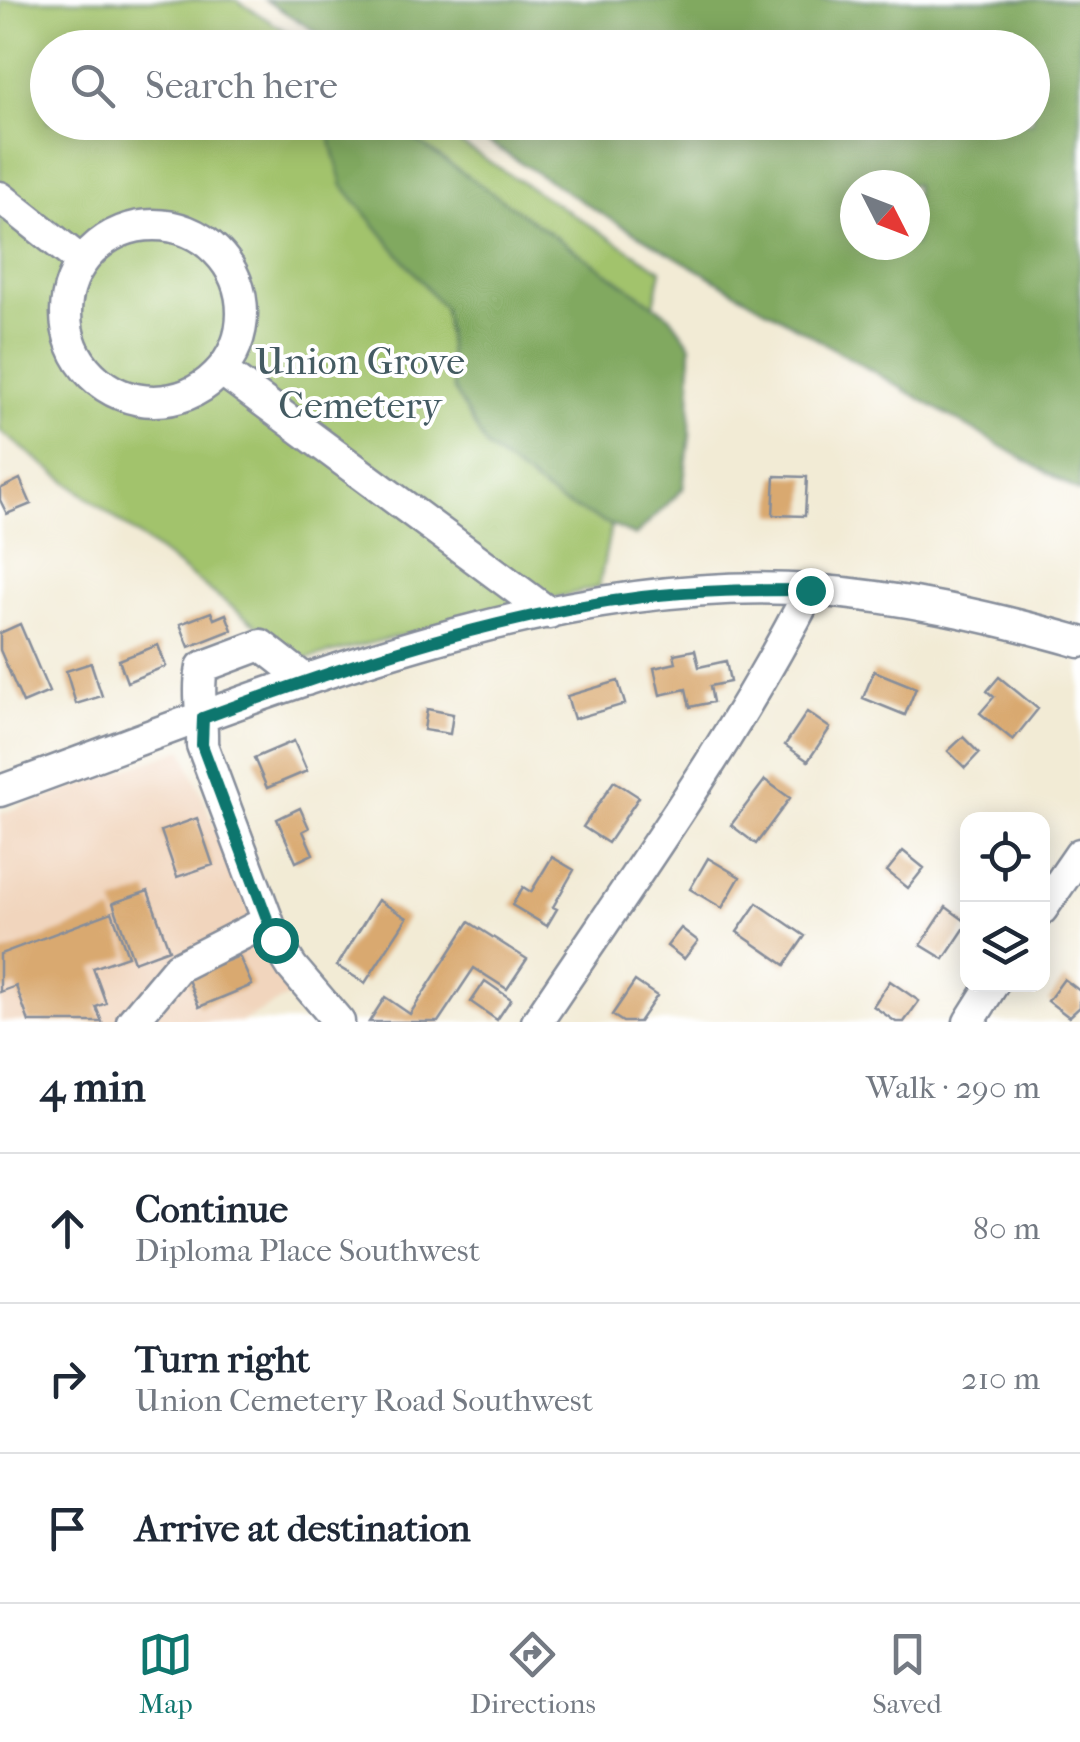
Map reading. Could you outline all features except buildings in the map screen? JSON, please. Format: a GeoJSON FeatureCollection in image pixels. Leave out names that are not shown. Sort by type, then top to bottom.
{"type":"FeatureCollection","features":[{"type":"Feature","properties":{"kind":"street"},"geometry":{"type":"LineString","coordinates":[[0,197],[82,262]]}},
{"type":"Feature","properties":{"kind":"street"},"geometry":{"type":"LineString","coordinates":[[156,225],[183,230],[208,243],[228,264],[241,304],[236,346],[222,370],[198,389],[170,400],[140,401],[112,391],[88,373],[72,348],[66,319],[69,289],[82,262],[102,242],[127,229],[156,225]]}},
{"type":"Feature","properties":{"kind":"street"},"geometry":{"type":"LineString","coordinates":[[222,370],[548,613]]}},
{"type":"Feature","properties":{"kind":"street"},"geometry":{"type":"LineString","coordinates":[[0,791],[306,680],[459,634],[642,597],[732,590],[810,590],[955,610],[1080,642]]}},
{"type":"Feature","properties":{"kind":"street"},"geometry":{"type":"LineString","coordinates":[[537,1022],[696,782],[781,647],[810,590]]}},
{"type":"Feature","properties":{"kind":"street"},"geometry":{"type":"LineString","coordinates":[[306,680],[261,644],[202,667],[198,688],[202,745],[268,922],[292,966],[338,1021]]}},
{"type":"Feature","properties":{"kind":"street"},"geometry":{"type":"LineString","coordinates":[[1047,902],[1080,854]]}},
{"type":"Feature","properties":{"kind":"street"},"geometry":{"type":"LineString","coordinates":[[132,1022],[178,968],[268,922]]}},
{"type":"Feature","properties":{"kind":"street"},"geometry":{"type":"LineString","coordinates":[[969,1022],[988,992]]}},
{"type":"Feature","properties":{"kind":"shaded area"},"geometry":{"type":"Polygon","coordinates":[[[183,749],[273,970],[291,995],[241,1022],[0,1022],[0,814],[183,749]]]}},
{"type":"Feature","properties":{"kind":"green space","name":"Union Grove Cemetery"},"geometry":{"type":"Polygon","coordinates":[[[0,0],[236,0],[284,30],[30,30],[30,140],[455,140],[661,270],[599,587],[302,660],[0,431],[0,0]]]}},
{"type":"Feature","properties":{"kind":"green space"},"geometry":{"type":"Polygon","coordinates":[[[265,0],[1080,0],[1080,492],[597,211],[485,140],[1050,140],[1050,30],[313,30],[265,0]]]}},
{"type":"Feature","properties":{"kind":"green space"},"geometry":{"type":"Polygon","coordinates":[[[331,140],[416,140],[670,316],[691,345],[690,435],[683,489],[635,536],[560,502],[487,448],[453,388],[444,309],[343,186],[331,140]]]}},
{"type":"Feature","properties":{"kind":"route"},"geometry":{"type":"LineString","coordinates":[[275,940],[202,745],[203,718],[332,671],[548,613],[642,597],[732,590],[810,590]]}}]}
